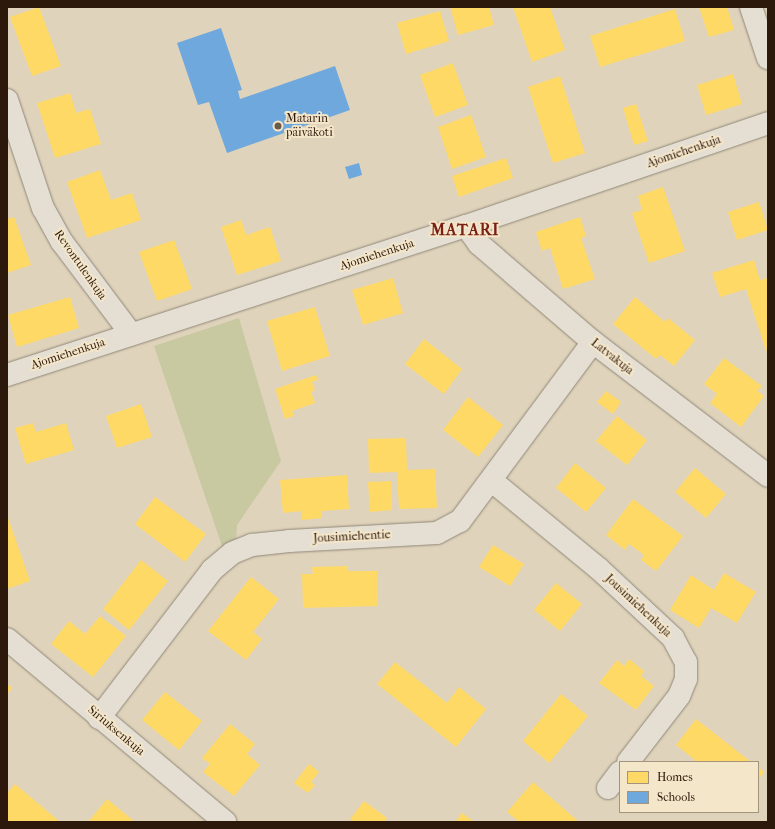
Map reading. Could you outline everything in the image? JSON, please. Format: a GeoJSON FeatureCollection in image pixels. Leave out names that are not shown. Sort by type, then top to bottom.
{"type":"FeatureCollection","features":[{"type":"Feature","properties":{"kind":"street"},"geometry":{"type":"LineString","coordinates":[[751,7],[768,58]]}},
{"type":"Feature","properties":{"kind":"street","name":"Revontulenkuja"},"geometry":{"type":"LineString","coordinates":[[7,100],[43,208],[62,242],[131,334]]}},
{"type":"Feature","properties":{"kind":"street","name":"Ajomiehenkuja"},"geometry":{"type":"LineString","coordinates":[[7,374],[466,226],[768,123]]}},
{"type":"Feature","properties":{"kind":"street","name":"Latvakuja"},"geometry":{"type":"LineString","coordinates":[[466,226],[479,244],[593,342],[768,476]]}},
{"type":"Feature","properties":{"kind":"street","name":"Jousimiehentie"},"geometry":{"type":"LineString","coordinates":[[99,718],[212,570],[232,554],[252,545],[289,541],[437,533],[460,521],[492,481],[593,342]]}},
{"type":"Feature","properties":{"kind":"street","name":"Jousimiehenkuja"},"geometry":{"type":"LineString","coordinates":[[492,481],[598,568],[673,638],[686,662],[686,679],[679,696],[629,761]]}},
{"type":"Feature","properties":{"kind":"street","name":"Siriuksenkuja"},"geometry":{"type":"LineString","coordinates":[[7,639],[99,718],[225,822]]}},
{"type":"Feature","properties":{"kind":"green space"},"geometry":{"type":"Polygon","coordinates":[[[239,318],[281,461],[237,525],[236,540],[223,549],[154,346],[239,318]]]}},
{"type":"Feature","properties":{"kind":"building: Homes"},"geometry":{"type":"Polygon","coordinates":[[[39,7],[61,66],[32,76],[10,17],[39,7]]]}},
{"type":"Feature","properties":{"kind":"building: Homes"},"geometry":{"type":"Polygon","coordinates":[[[450,7],[489,7],[494,25],[458,35],[450,7]]]}},
{"type":"Feature","properties":{"kind":"building: Homes"},"geometry":{"type":"Polygon","coordinates":[[[513,7],[550,7],[565,50],[532,62],[513,7]]]}},
{"type":"Feature","properties":{"kind":"building: Homes"},"geometry":{"type":"Polygon","coordinates":[[[699,7],[727,7],[734,30],[709,37],[699,7]]]}},
{"type":"Feature","properties":{"kind":"building: Homes"},"geometry":{"type":"Polygon","coordinates":[[[675,9],[685,41],[600,67],[590,36],[675,9]]]}},
{"type":"Feature","properties":{"kind":"building: Homes"},"geometry":{"type":"Polygon","coordinates":[[[440,11],[449,41],[406,54],[397,23],[440,11]]]}},
{"type":"Feature","properties":{"kind":"building: Homes"},"geometry":{"type":"Polygon","coordinates":[[[453,63],[468,105],[435,117],[420,75],[453,63]]]}},
{"type":"Feature","properties":{"kind":"building: Homes"},"geometry":{"type":"Polygon","coordinates":[[[733,74],[742,104],[706,115],[697,85],[733,74]]]}},
{"type":"Feature","properties":{"kind":"building: Homes"},"geometry":{"type":"Polygon","coordinates":[[[560,76],[585,153],[553,163],[528,87],[560,76]]]}},
{"type":"Feature","properties":{"kind":"building: Homes"},"geometry":{"type":"Polygon","coordinates":[[[70,93],[76,113],[90,109],[101,144],[55,158],[37,103],[70,93]]]}},
{"type":"Feature","properties":{"kind":"building: Homes"},"geometry":{"type":"Polygon","coordinates":[[[636,104],[648,141],[634,145],[623,108],[636,104]]]}},
{"type":"Feature","properties":{"kind":"building: Homes"},"geometry":{"type":"Polygon","coordinates":[[[471,115],[486,157],[452,169],[438,127],[471,115]]]}},
{"type":"Feature","properties":{"kind":"building: Homes"},"geometry":{"type":"Polygon","coordinates":[[[506,158],[513,178],[459,197],[452,176],[506,158]]]}},
{"type":"Feature","properties":{"kind":"building: Homes"},"geometry":{"type":"Polygon","coordinates":[[[100,170],[111,200],[132,193],[141,220],[87,238],[67,182],[100,170]]]}},
{"type":"Feature","properties":{"kind":"building: Homes"},"geometry":{"type":"Polygon","coordinates":[[[663,187],[685,251],[649,263],[632,213],[642,210],[638,196],[663,187]]]}},
{"type":"Feature","properties":{"kind":"building: Homes"},"geometry":{"type":"Polygon","coordinates":[[[759,202],[768,230],[737,240],[728,212],[759,202]]]}},
{"type":"Feature","properties":{"kind":"building: Homes"},"geometry":{"type":"Polygon","coordinates":[[[14,217],[31,265],[7,273],[7,219],[14,217]]]}},
{"type":"Feature","properties":{"kind":"building: Homes"},"geometry":{"type":"Polygon","coordinates":[[[580,217],[586,236],[581,238],[595,279],[563,289],[550,248],[542,251],[536,232],[580,217]]]}},
{"type":"Feature","properties":{"kind":"building: Homes"},"geometry":{"type":"Polygon","coordinates":[[[241,220],[246,235],[270,227],[281,261],[237,275],[221,227],[241,220]]]}},
{"type":"Feature","properties":{"kind":"building: Homes"},"geometry":{"type":"Polygon","coordinates":[[[174,240],[192,289],[157,301],[139,252],[174,240]]]}},
{"type":"Feature","properties":{"kind":"building: Homes"},"geometry":{"type":"Polygon","coordinates":[[[754,260],[760,280],[768,278],[768,350],[766,351],[746,289],[720,297],[712,273],[754,260]]]}},
{"type":"Feature","properties":{"kind":"building: Homes"},"geometry":{"type":"Polygon","coordinates":[[[393,278],[403,313],[363,325],[352,290],[393,278]]]}},
{"type":"Feature","properties":{"kind":"building: Homes"},"geometry":{"type":"Polygon","coordinates":[[[70,297],[79,328],[17,347],[8,315],[70,297]]]}},
{"type":"Feature","properties":{"kind":"building: Homes"},"geometry":{"type":"Polygon","coordinates":[[[635,297],[665,322],[668,318],[695,340],[674,366],[660,355],[656,359],[613,324],[635,297]]]}},
{"type":"Feature","properties":{"kind":"building: Homes"},"geometry":{"type":"Polygon","coordinates":[[[315,307],[330,356],[282,371],[267,321],[315,307]]]}},
{"type":"Feature","properties":{"kind":"building: Homes"},"geometry":{"type":"Polygon","coordinates":[[[424,339],[462,369],[444,394],[405,364],[424,339]]]}},
{"type":"Feature","properties":{"kind":"building: Homes"},"geometry":{"type":"Polygon","coordinates":[[[724,358],[762,386],[757,391],[764,396],[741,427],[710,403],[717,394],[704,384],[724,358]]]}},
{"type":"Feature","properties":{"kind":"building: Homes"},"geometry":{"type":"Polygon","coordinates":[[[316,375],[318,380],[312,382],[315,390],[311,392],[315,403],[292,411],[294,416],[285,419],[275,389],[316,375]]]}},
{"type":"Feature","properties":{"kind":"building: Homes"},"geometry":{"type":"Polygon","coordinates":[[[606,391],[621,402],[613,414],[597,402],[606,391]]]}},
{"type":"Feature","properties":{"kind":"building: Homes"},"geometry":{"type":"Polygon","coordinates":[[[468,397],[503,425],[478,457],[443,430],[468,397]]]}},
{"type":"Feature","properties":{"kind":"building: Homes"},"geometry":{"type":"Polygon","coordinates":[[[141,404],[152,437],[117,448],[106,416],[141,404]]]}},
{"type":"Feature","properties":{"kind":"building: Homes"},"geometry":{"type":"Polygon","coordinates":[[[617,416],[647,440],[627,465],[596,441],[617,416]]]}},
{"type":"Feature","properties":{"kind":"building: Homes"},"geometry":{"type":"Polygon","coordinates":[[[33,423],[36,432],[66,423],[74,450],[26,464],[15,428],[33,423]]]}},
{"type":"Feature","properties":{"kind":"building: Homes"},"geometry":{"type":"Polygon","coordinates":[[[406,438],[407,470],[435,469],[437,508],[399,509],[397,472],[369,473],[368,439],[406,438]]]}},
{"type":"Feature","properties":{"kind":"building: Homes"},"geometry":{"type":"Polygon","coordinates":[[[575,463],[606,488],[586,512],[556,488],[575,463]]]}},
{"type":"Feature","properties":{"kind":"building: Homes"},"geometry":{"type":"Polygon","coordinates":[[[695,468],[726,494],[706,518],[675,492],[695,468]]]}},
{"type":"Feature","properties":{"kind":"building: Homes"},"geometry":{"type":"Polygon","coordinates":[[[347,475],[349,509],[322,511],[322,518],[302,520],[302,511],[283,513],[280,480],[347,475]]]}},
{"type":"Feature","properties":{"kind":"building: Homes"},"geometry":{"type":"Polygon","coordinates":[[[391,481],[392,510],[370,512],[368,482],[391,481]]]}},
{"type":"Feature","properties":{"kind":"building: Homes"},"geometry":{"type":"Polygon","coordinates":[[[155,497],[206,534],[185,562],[135,524],[155,497]]]}},
{"type":"Feature","properties":{"kind":"building: Homes"},"geometry":{"type":"Polygon","coordinates":[[[633,499],[683,536],[656,571],[641,560],[644,555],[629,544],[625,550],[606,535],[633,499]]]}},
{"type":"Feature","properties":{"kind":"building: Homes"},"geometry":{"type":"Polygon","coordinates":[[[7,515],[30,581],[7,589],[7,515]]]}},
{"type":"Feature","properties":{"kind":"building: Homes"},"geometry":{"type":"Polygon","coordinates":[[[493,545],[524,564],[510,586],[479,567],[493,545]]]}},
{"type":"Feature","properties":{"kind":"building: Homes"},"geometry":{"type":"Polygon","coordinates":[[[141,560],[168,581],[129,630],[103,609],[141,560]]]}},
{"type":"Feature","properties":{"kind":"building: Homes"},"geometry":{"type":"Polygon","coordinates":[[[348,566],[348,571],[377,571],[378,606],[303,608],[302,574],[313,574],[312,567],[348,566]]]}},
{"type":"Feature","properties":{"kind":"building: Homes"},"geometry":{"type":"Polygon","coordinates":[[[724,573],[756,592],[737,623],[711,608],[699,628],[670,610],[691,575],[714,590],[724,573]]]}},
{"type":"Feature","properties":{"kind":"building: Homes"},"geometry":{"type":"Polygon","coordinates":[[[251,577],[279,599],[253,632],[262,639],[246,660],[208,631],[251,577]]]}},
{"type":"Feature","properties":{"kind":"building: Homes"},"geometry":{"type":"Polygon","coordinates":[[[556,583],[582,604],[560,631],[534,610],[556,583]]]}},
{"type":"Feature","properties":{"kind":"building: Homes"},"geometry":{"type":"Polygon","coordinates":[[[100,616],[126,636],[93,677],[51,644],[69,621],[85,634],[100,616]]]}},
{"type":"Feature","properties":{"kind":"building: Homes"},"geometry":{"type":"Polygon","coordinates":[[[629,659],[644,671],[641,676],[654,686],[636,710],[599,683],[617,660],[624,666],[629,659]]]}},
{"type":"Feature","properties":{"kind":"building: Homes"},"geometry":{"type":"Polygon","coordinates":[[[395,662],[447,703],[459,687],[486,709],[456,747],[377,684],[395,662]]]}},
{"type":"Feature","properties":{"kind":"building: Homes"},"geometry":{"type":"Polygon","coordinates":[[[7,684],[12,688],[7,694],[7,684]]]}},
{"type":"Feature","properties":{"kind":"building: Homes"},"geometry":{"type":"Polygon","coordinates":[[[165,692],[202,721],[179,750],[142,720],[165,692]]]}},
{"type":"Feature","properties":{"kind":"building: Homes"},"geometry":{"type":"Polygon","coordinates":[[[561,694],[588,716],[549,763],[523,741],[561,694]]]}},
{"type":"Feature","properties":{"kind":"building: Homes"},"geometry":{"type":"Polygon","coordinates":[[[696,719],[750,761],[694,761],[695,760],[676,745],[696,719]]]}},
{"type":"Feature","properties":{"kind":"building: Homes"},"geometry":{"type":"Polygon","coordinates":[[[230,724],[255,744],[247,754],[260,765],[234,796],[203,772],[210,764],[202,758],[230,724]]]}},
{"type":"Feature","properties":{"kind":"building: Homes"},"geometry":{"type":"Polygon","coordinates":[[[309,764],[319,772],[311,782],[315,785],[308,793],[294,783],[309,764]]]}},
{"type":"Feature","properties":{"kind":"building: Homes"},"geometry":{"type":"Polygon","coordinates":[[[759,768],[764,772],[759,779],[759,768]]]}},
{"type":"Feature","properties":{"kind":"building: Homes"},"geometry":{"type":"Polygon","coordinates":[[[533,782],[579,822],[519,822],[507,812],[533,782]]]}},
{"type":"Feature","properties":{"kind":"building: Homes"},"geometry":{"type":"Polygon","coordinates":[[[15,784],[59,821],[7,822],[7,793],[15,784]]]}},
{"type":"Feature","properties":{"kind":"building: Homes"},"geometry":{"type":"Polygon","coordinates":[[[107,799],[135,822],[88,822],[107,799]]]}},
{"type":"Feature","properties":{"kind":"building: Homes"},"geometry":{"type":"Polygon","coordinates":[[[364,801],[387,818],[384,822],[354,822],[350,819],[364,801]]]}},
{"type":"Feature","properties":{"kind":"building: Homes"},"geometry":{"type":"Polygon","coordinates":[[[462,813],[474,822],[455,822],[462,813]]]}},
{"type":"Feature","properties":{"kind":"building: Schools"},"geometry":{"type":"Polygon","coordinates":[[[221,28],[242,90],[238,91],[240,99],[335,66],[350,110],[227,153],[209,102],[198,105],[177,43],[221,28]]]}},
{"type":"Feature","properties":{"kind":"building: Schools"},"geometry":{"type":"Polygon","coordinates":[[[359,163],[362,175],[349,179],[345,167],[359,163]]]}},
{"type":"Feature","properties":{"kind":"place","name":"Matarin päiväkoti"},"geometry":{"type":"Point","coordinates":[278,126]}},
{"type":"Feature","properties":{"kind":"district","name":"MATARI"},"geometry":{"type":"Point","coordinates":[465,230]}}]}
